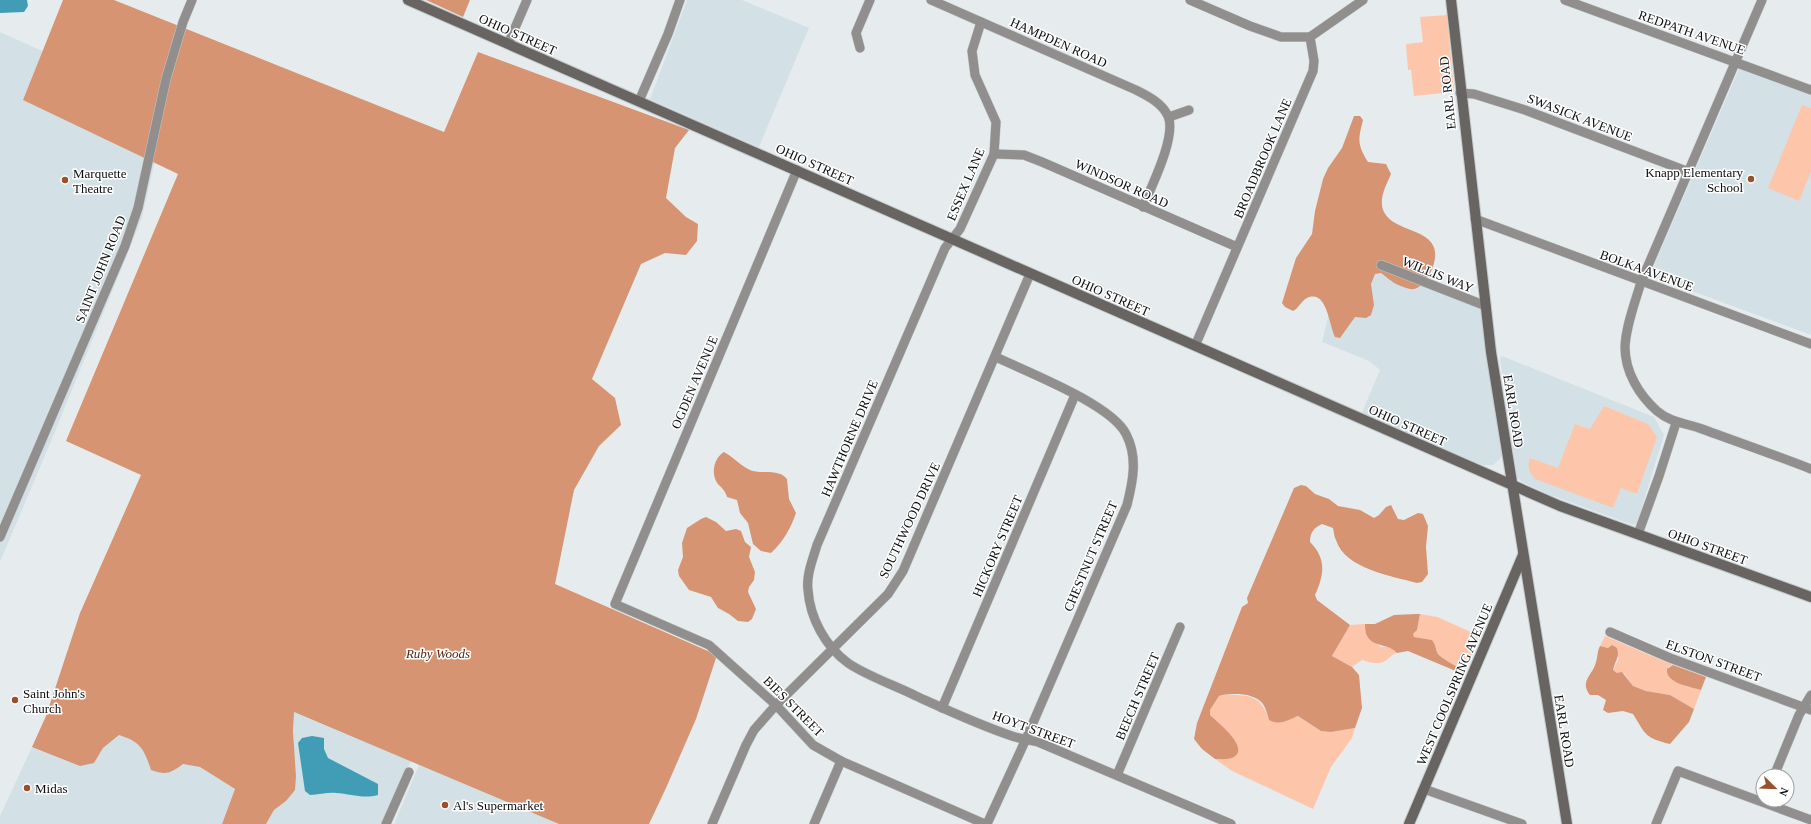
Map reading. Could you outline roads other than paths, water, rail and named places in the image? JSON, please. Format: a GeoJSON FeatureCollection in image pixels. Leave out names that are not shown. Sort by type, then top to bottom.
{"type":"FeatureCollection","features":[{"type":"Feature","properties":{"kind":"street","name":"SAINT JOHN ROAD"},"geometry":{"type":"LineString","coordinates":[[0,537],[125,246],[138,208],[166,80],[183,22],[192,0]]}},
{"type":"Feature","properties":{"kind":"street","name":"OHIO STREET"},"geometry":{"type":"LineString","coordinates":[[408,0],[797,170],[951,240],[1560,506],[1811,598]]}},
{"type":"Feature","properties":{"kind":"street"},"geometry":{"type":"LineString","coordinates":[[508,44],[527,0]]}},
{"type":"Feature","properties":{"kind":"street"},"geometry":{"type":"LineString","coordinates":[[639,101],[668,34],[680,0]]}},
{"type":"Feature","properties":{"kind":"street"},"geometry":{"type":"LineString","coordinates":[[860,48],[856,32],[870,0]]}},
{"type":"Feature","properties":{"kind":"street","name":"HAMPDEN ROAD"},"geometry":{"type":"LineString","coordinates":[[931,0],[1149,97],[1157,102],[1169,117]]}},
{"type":"Feature","properties":{"kind":"street"},"geometry":{"type":"LineString","coordinates":[[1190,0],[1250,26],[1281,37],[1310,37],[1362,0]]}},
{"type":"Feature","properties":{"kind":"street","name":"EARL ROAD"},"geometry":{"type":"LineString","coordinates":[[1450,0],[1486,306],[1512,485],[1566,824]]}},
{"type":"Feature","properties":{"kind":"street","name":"REDPATH AVENUE"},"geometry":{"type":"LineString","coordinates":[[1565,0],[1736,61],[1811,90]]}},
{"type":"Feature","properties":{"kind":"street"},"geometry":{"type":"LineString","coordinates":[[1762,0],[1641,282],[1630,320],[1626,348],[1629,373],[1643,396],[1658,411],[1676,422],[1696,427],[1811,469]]}},
{"type":"Feature","properties":{"kind":"street","name":"ESSEX LANE"},"geometry":{"type":"LineString","coordinates":[[951,240],[960,229],[994,154],[996,122],[975,75],[972,51],[981,22]]}},
{"type":"Feature","properties":{"kind":"street","name":"BROADBROOK LANE"},"geometry":{"type":"LineString","coordinates":[[1195,346],[1313,71],[1314,61],[1310,37]]}},
{"type":"Feature","properties":{"kind":"street","name":"SWASICK AVENUE"},"geometry":{"type":"LineString","coordinates":[[1460,93],[1474,94],[1525,110],[1689,172]]}},
{"type":"Feature","properties":{"kind":"street"},"geometry":{"type":"LineString","coordinates":[[1143,207],[1166,151],[1169,134],[1169,117],[1188,110]]}},
{"type":"Feature","properties":{"kind":"street","name":"WINDSOR ROAD"},"geometry":{"type":"LineString","coordinates":[[994,154],[1024,156],[1042,162],[1237,248]]}},
{"type":"Feature","properties":{"kind":"street","name":"OGDEN AVENUE"},"geometry":{"type":"LineString","coordinates":[[615,604],[797,170]]}},
{"type":"Feature","properties":{"kind":"street","name":"BOLKA AVENUE"},"geometry":{"type":"LineString","coordinates":[[1475,219],[1811,344]]}},
{"type":"Feature","properties":{"kind":"street","name":"HAWTHORNE DRIVE"},"geometry":{"type":"LineString","coordinates":[[833,649],[826,641],[815,619],[807,589],[810,566],[817,545],[945,248],[951,240]]}},
{"type":"Feature","properties":{"kind":"street","name":"WILLIS WAY"},"geometry":{"type":"LineString","coordinates":[[1381,265],[1486,306]]}},
{"type":"Feature","properties":{"kind":"street","name":"SOUTHWOOD DRIVE"},"geometry":{"type":"LineString","coordinates":[[712,824],[754,730],[776,705],[888,594],[903,571],[996,358],[1030,274]]}},
{"type":"Feature","properties":{"kind":"street","name":"CHESTNUT STREET"},"geometry":{"type":"LineString","coordinates":[[986,824],[1026,739],[1127,505],[1132,485],[1134,459],[1126,432],[1105,410],[1075,394],[996,358]]}},
{"type":"Feature","properties":{"kind":"street","name":"HICKORY STREET"},"geometry":{"type":"LineString","coordinates":[[942,708],[1075,394]]}},
{"type":"Feature","properties":{"kind":"street"},"geometry":{"type":"LineString","coordinates":[[1638,534],[1659,476],[1676,422]]}},
{"type":"Feature","properties":{"kind":"street","name":"WEST COOLSPRING AVENUE"},"geometry":{"type":"LineString","coordinates":[[1409,824],[1524,555]]}},
{"type":"Feature","properties":{"kind":"street","name":"BIES STREET"},"geometry":{"type":"LineString","coordinates":[[615,604],[709,645],[776,705],[813,745],[841,761],[986,824]]}},
{"type":"Feature","properties":{"kind":"street","name":"BEECH STREET"},"geometry":{"type":"LineString","coordinates":[[1117,775],[1180,627]]}},
{"type":"Feature","properties":{"kind":"street","name":"ELSTON STREET"},"geometry":{"type":"LineString","coordinates":[[1610,632],[1670,658],[1808,708]]}},
{"type":"Feature","properties":{"kind":"street","name":"HOYT STREET"},"geometry":{"type":"LineString","coordinates":[[833,649],[849,664],[942,708],[1013,737],[1038,742],[1231,824]]}},
{"type":"Feature","properties":{"kind":"street"},"geometry":{"type":"LineString","coordinates":[[1777,768],[1799,715],[1808,708],[1811,695]]}},
{"type":"Feature","properties":{"kind":"street"},"geometry":{"type":"LineString","coordinates":[[814,824],[841,761]]}},
{"type":"Feature","properties":{"kind":"street"},"geometry":{"type":"LineString","coordinates":[[386,824],[409,772]]}},
{"type":"Feature","properties":{"kind":"street"},"geometry":{"type":"LineString","coordinates":[[1656,824],[1678,772],[1755,798]]}},
{"type":"Feature","properties":{"kind":"street"},"geometry":{"type":"LineString","coordinates":[[1424,789],[1522,824]]}},
{"type":"Feature","properties":{"kind":"street"},"geometry":{"type":"LineString","coordinates":[[1781,808],[1811,820]]}},
{"type":"Feature","properties":{"kind":"water"},"geometry":{"type":"Polygon","coordinates":[[[0,0],[27,0],[28,6],[24,12],[0,13],[0,0]]]}},
{"type":"Feature","properties":{"kind":"water"},"geometry":{"type":"Polygon","coordinates":[[[312,736],[324,738],[324,749],[328,758],[378,784],[378,795],[362,796],[333,793],[310,795],[305,791],[298,743],[302,738],[312,736]]]}},
{"type":"Feature","properties":{"kind":"place","name":"Knapp Elementary School"},"geometry":{"type":"Point","coordinates":[1751,179]}},
{"type":"Feature","properties":{"kind":"place","name":"Marquette Theatre"},"geometry":{"type":"Point","coordinates":[65,180]}},
{"type":"Feature","properties":{"kind":"place","name":"Saint John's Church"},"geometry":{"type":"Point","coordinates":[15,700]}},
{"type":"Feature","properties":{"kind":"place","name":"Midas"},"geometry":{"type":"Point","coordinates":[27,788]}},
{"type":"Feature","properties":{"kind":"place","name":"Al's Supermarket"},"geometry":{"type":"Point","coordinates":[445,805]}},
{"type":"Feature","properties":{"kind":"park label","name":"Ruby Woods"},"geometry":{"type":"Point","coordinates":[438,653]}}]}
